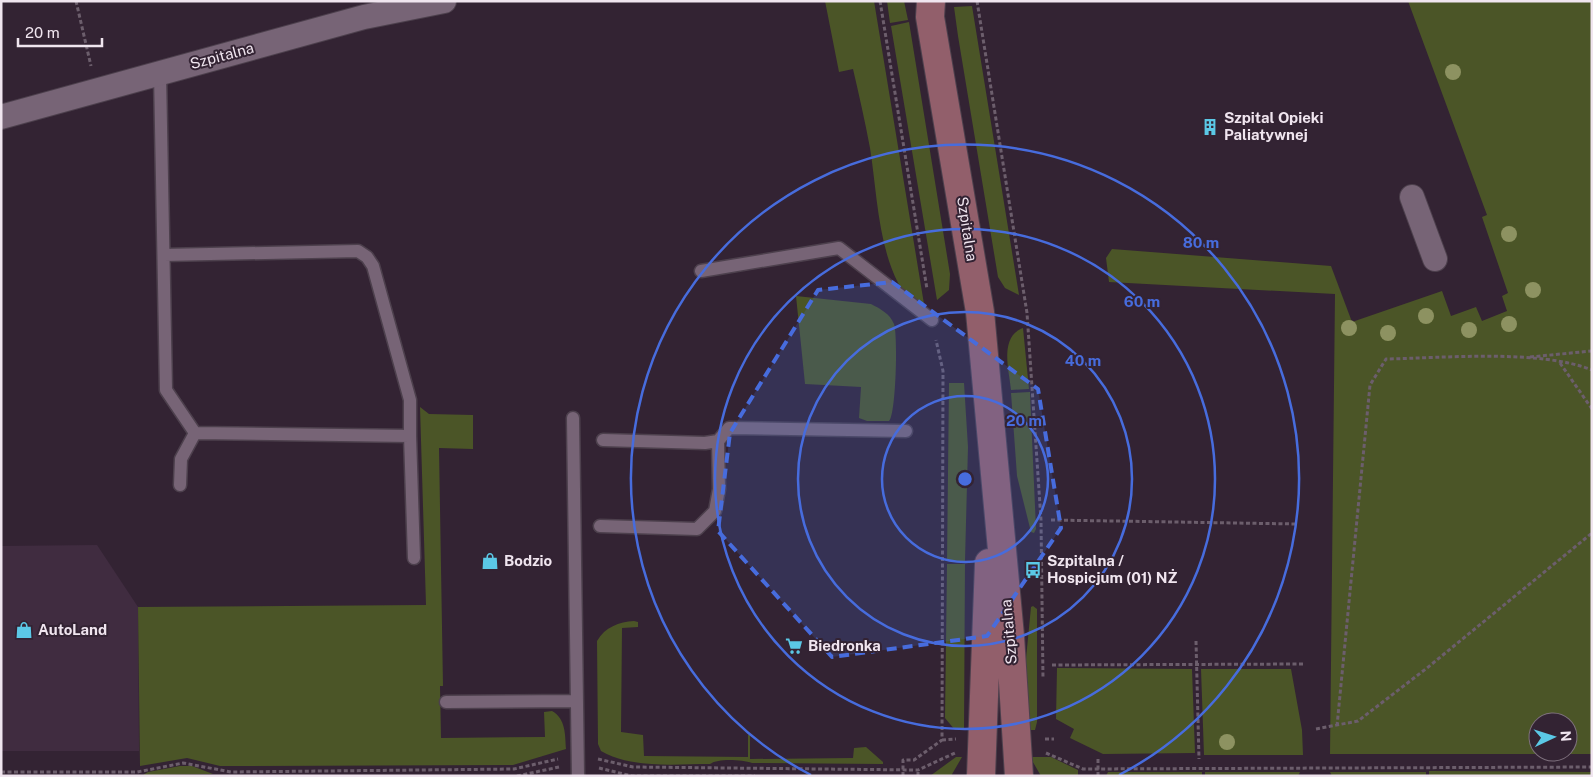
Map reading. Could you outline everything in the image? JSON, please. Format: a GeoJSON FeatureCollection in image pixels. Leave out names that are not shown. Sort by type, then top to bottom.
{"type":"FeatureCollection","features":[{"type":"Feature","properties":{"kind":"street","name":"Szpitalna"},"geometry":{"type":"LineString","coordinates":[[1,117],[364,17],[444,1]]}},
{"type":"Feature","properties":{"kind":"street","name":"Szpitalna"},"geometry":{"type":"LineString","coordinates":[[931,1],[930,17],[980,312],[1010,636],[1019,776]]}},
{"type":"Feature","properties":{"kind":"street"},"geometry":{"type":"LineString","coordinates":[[1412,197],[1435,259]]}},
{"type":"Feature","properties":{"kind":"street","name":"Szpitalna"},"geometry":{"type":"LineString","coordinates":[[981,764],[994,459]]}},
{"type":"Feature","properties":{"kind":"lane"},"geometry":{"type":"LineString","coordinates":[[160,74],[166,390],[196,433]]}},
{"type":"Feature","properties":{"kind":"lane"},"geometry":{"type":"LineString","coordinates":[[701,271],[839,248],[932,320]]}},
{"type":"Feature","properties":{"kind":"lane"},"geometry":{"type":"LineString","coordinates":[[164,255],[358,251],[367,257],[373,266],[410,400],[414,558]]}},
{"type":"Feature","properties":{"kind":"lane"},"geometry":{"type":"LineString","coordinates":[[573,418],[577,764]]}},
{"type":"Feature","properties":{"kind":"lane"},"geometry":{"type":"LineString","coordinates":[[603,440],[705,443],[718,441],[729,428],[906,432]]}},
{"type":"Feature","properties":{"kind":"lane"},"geometry":{"type":"LineString","coordinates":[[196,433],[410,436]]}},
{"type":"Feature","properties":{"kind":"lane"},"geometry":{"type":"LineString","coordinates":[[180,485],[181,459],[196,433]]}},
{"type":"Feature","properties":{"kind":"lane"},"geometry":{"type":"LineString","coordinates":[[600,526],[697,529],[715,511],[719,489],[718,441]]}},
{"type":"Feature","properties":{"kind":"lane"},"geometry":{"type":"LineString","coordinates":[[446,702],[576,701]]}},
{"type":"Feature","properties":{"kind":"path"},"geometry":{"type":"LineString","coordinates":[[76,1],[90,60],[91,74]]}},
{"type":"Feature","properties":{"kind":"path"},"geometry":{"type":"LineString","coordinates":[[880,1],[932,320],[943,371],[942,740],[914,760],[903,760],[903,776]]}},
{"type":"Feature","properties":{"kind":"path"},"geometry":{"type":"LineString","coordinates":[[977,1],[1027,312],[1041,520],[1043,689]]}},
{"type":"Feature","properties":{"kind":"path"},"geometry":{"type":"LineString","coordinates":[[1337,726],[1370,385],[1386,358],[1524,358],[1592,351]]}},
{"type":"Feature","properties":{"kind":"path"},"geometry":{"type":"LineString","coordinates":[[1524,358],[1579,365],[1592,370]]}},
{"type":"Feature","properties":{"kind":"path"},"geometry":{"type":"LineString","coordinates":[[1560,363],[1592,409]]}},
{"type":"Feature","properties":{"kind":"path"},"geometry":{"type":"LineString","coordinates":[[1051,520],[1297,524]]}},
{"type":"Feature","properties":{"kind":"path"},"geometry":{"type":"LineString","coordinates":[[1316,729],[1358,720],[1427,668],[1592,532]]}},
{"type":"Feature","properties":{"kind":"path"},"geometry":{"type":"LineString","coordinates":[[1196,640],[1199,759]]}},
{"type":"Feature","properties":{"kind":"path"},"geometry":{"type":"LineString","coordinates":[[1052,664],[1303,664]]}},
{"type":"Feature","properties":{"kind":"path"},"geometry":{"type":"LineString","coordinates":[[1044,729],[1044,753],[1083,769],[1592,767]]}},
{"type":"Feature","properties":{"kind":"path"},"geometry":{"type":"LineString","coordinates":[[1,772],[137,772],[183,762],[231,772],[514,769],[577,764],[632,767],[918,770],[954,754],[981,764]]}},
{"type":"Feature","properties":{"kind":"path"},"geometry":{"type":"LineString","coordinates":[[1098,759],[1098,776]]}},
{"type":"Feature","properties":{"kind":"path"},"geometry":{"type":"LineString","coordinates":[[517,776],[577,764],[632,776],[755,776]]}},
{"type":"Feature","properties":{"kind":"path"},"geometry":{"type":"LineString","coordinates":[[1083,769],[1083,776]]}},
{"type":"Feature","properties":{"kind":"path"},"geometry":{"type":"LineString","coordinates":[[918,770],[918,776]]}},
{"type":"Feature","properties":{"kind":"highlighted area"},"geometry":{"type":"Polygon","coordinates":[[[892,282],[1038,389],[1061,528],[987,636],[832,657],[718,531],[730,433],[818,290],[892,282]]]}},
{"type":"Feature","properties":{"kind":"shaded area"},"geometry":{"type":"Polygon","coordinates":[[[97,545],[138,607],[139,751],[1,751],[1,546],[97,545]]]}},
{"type":"Feature","properties":{"kind":"green space"},"geometry":{"type":"Polygon","coordinates":[[[825,1],[874,1],[924,304],[915,306],[903,291],[893,273],[882,232],[870,148],[853,69],[839,72],[825,1]]]}},
{"type":"Feature","properties":{"kind":"green space"},"geometry":{"type":"Polygon","coordinates":[[[887,1],[904,1],[908,20],[890,23],[887,1]]]}},
{"type":"Feature","properties":{"kind":"green space"},"geometry":{"type":"Polygon","coordinates":[[[1408,1],[1592,1],[1592,754],[1578,754],[1578,712],[1528,712],[1528,754],[1330,754],[1335,294],[1109,282],[1106,258],[1112,249],[1331,266],[1352,322],[1442,291],[1451,316],[1476,307],[1482,321],[1507,311],[1502,296],[1508,293],[1482,217],[1487,215],[1408,1]]]}},
{"type":"Feature","properties":{"kind":"green space"},"geometry":{"type":"Polygon","coordinates":[[[972,6],[1019,295],[1005,288],[998,277],[958,36],[954,7],[972,6]]]}},
{"type":"Feature","properties":{"kind":"green space"},"geometry":{"type":"Polygon","coordinates":[[[909,22],[950,274],[949,290],[937,300],[891,26],[909,22]]]}},
{"type":"Feature","properties":{"kind":"green space"},"geometry":{"type":"Polygon","coordinates":[[[796,296],[871,304],[890,317],[894,324],[896,358],[895,391],[889,421],[867,421],[859,418],[861,387],[805,384],[796,296]]]}},
{"type":"Feature","properties":{"kind":"green space"},"geometry":{"type":"Polygon","coordinates":[[[1023,328],[1029,389],[1011,390],[1007,355],[1008,346],[1016,332],[1023,328]]]}},
{"type":"Feature","properties":{"kind":"green space"},"geometry":{"type":"Polygon","coordinates":[[[949,383],[964,383],[968,447],[965,561],[947,561],[949,383]]]}},
{"type":"Feature","properties":{"kind":"green space"},"geometry":{"type":"Polygon","coordinates":[[[1030,392],[1036,529],[1034,533],[1031,532],[1017,476],[1011,393],[1030,392]]]}},
{"type":"Feature","properties":{"kind":"green space"},"geometry":{"type":"Polygon","coordinates":[[[420,407],[429,414],[473,415],[473,449],[439,448],[443,686],[440,686],[441,738],[545,737],[544,712],[552,711],[557,714],[562,723],[566,749],[513,765],[220,766],[187,758],[140,766],[138,607],[426,605],[420,407]]]}},
{"type":"Feature","properties":{"kind":"green space"},"geometry":{"type":"Polygon","coordinates":[[[947,564],[965,564],[964,730],[955,730],[945,718],[947,564]]]}},
{"type":"Feature","properties":{"kind":"green space"},"geometry":{"type":"Polygon","coordinates":[[[1033,606],[1037,609],[1037,722],[1035,730],[1027,730],[1025,669],[1031,607],[1033,606]]]}},
{"type":"Feature","properties":{"kind":"green space"},"geometry":{"type":"Polygon","coordinates":[[[634,621],[638,622],[638,627],[622,628],[621,732],[643,735],[644,756],[748,757],[748,735],[750,735],[750,759],[853,758],[854,748],[866,747],[883,764],[752,763],[731,760],[710,764],[668,765],[626,761],[601,751],[598,744],[597,641],[604,632],[613,626],[634,621]]]}},
{"type":"Feature","properties":{"kind":"green space"},"geometry":{"type":"Polygon","coordinates":[[[1057,668],[1192,669],[1195,753],[1103,754],[1070,738],[1074,729],[1056,719],[1057,668]]]}},
{"type":"Feature","properties":{"kind":"green space"},"geometry":{"type":"Polygon","coordinates":[[[1201,669],[1291,669],[1302,730],[1303,755],[1204,755],[1201,669]]]}},
{"type":"Feature","properties":{"kind":"green space"},"geometry":{"type":"Polygon","coordinates":[[[956,757],[962,757],[951,776],[930,776],[956,757]]]}},
{"type":"Feature","properties":{"kind":"green space"},"geometry":{"type":"Polygon","coordinates":[[[1030,757],[1051,757],[1078,770],[1078,776],[1041,776],[1030,757]]]}},
{"type":"Feature","properties":{"kind":"green space"},"geometry":{"type":"Polygon","coordinates":[[[180,766],[192,766],[213,774],[143,775],[148,772],[180,766]]]}},
{"type":"Feature","properties":{"kind":"green space"},"geometry":{"type":"Polygon","coordinates":[[[1429,771],[1592,772],[1592,776],[1429,776],[1429,771]]]}},
{"type":"Feature","properties":{"kind":"green space"},"geometry":{"type":"Polygon","coordinates":[[[1108,772],[1202,772],[1202,776],[1106,776],[1108,772]]]}},
{"type":"Feature","properties":{"kind":"green space"},"geometry":{"type":"Polygon","coordinates":[[[1205,772],[1300,772],[1298,776],[1205,776],[1205,772]]]}},
{"type":"Feature","properties":{"kind":"green space"},"geometry":{"type":"Polygon","coordinates":[[[1330,772],[1426,772],[1426,776],[1332,776],[1330,772]]]}},
{"type":"Feature","properties":{"kind":"place","name":"Szpital Opieki Paliatywnej"},"geometry":{"type":"Point","coordinates":[1210,127]}},
{"type":"Feature","properties":{"kind":"place","name":"Bodzio"},"geometry":{"type":"Point","coordinates":[490,561]}},
{"type":"Feature","properties":{"kind":"place","name":"Szpitalna / Hospicjum (01) NŻ"},"geometry":{"type":"Point","coordinates":[1033,570]}},
{"type":"Feature","properties":{"kind":"place","name":"AutoLand"},"geometry":{"type":"Point","coordinates":[24,630]}},
{"type":"Feature","properties":{"kind":"place","name":"Biedronka"},"geometry":{"type":"Point","coordinates":[794,646]}}]}
